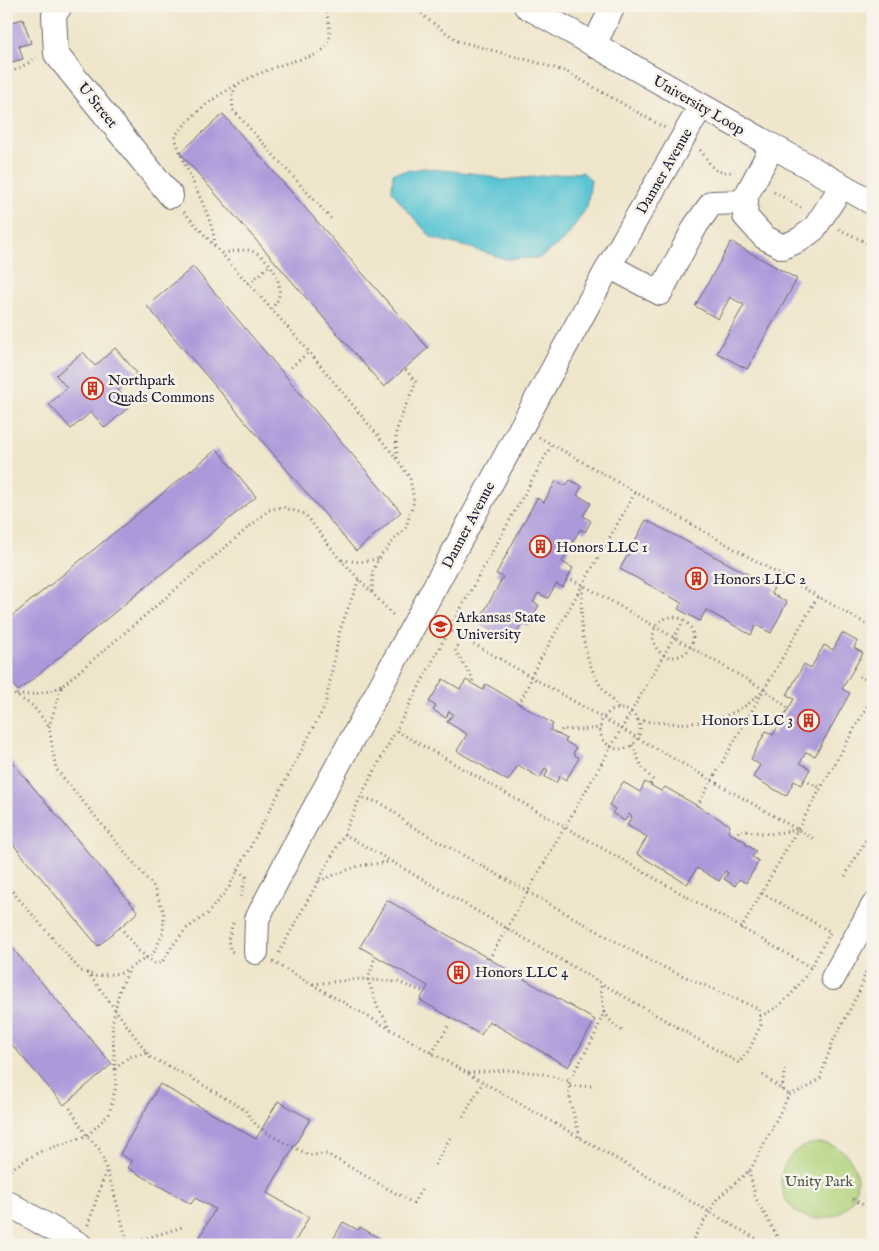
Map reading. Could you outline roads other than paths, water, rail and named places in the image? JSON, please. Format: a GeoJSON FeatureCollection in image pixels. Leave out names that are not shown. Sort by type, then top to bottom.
{"type":"FeatureCollection","features":[{"type":"Feature","properties":{"kind":"street","name":"U Street"},"geometry":{"type":"LineString","coordinates":[[60,6],[54,15],[56,54],[170,196]]}},
{"type":"Feature","properties":{"kind":"street","name":"University Loop"},"geometry":{"type":"LineString","coordinates":[[526,6],[873,204]]}},
{"type":"Feature","properties":{"kind":"street"},"geometry":{"type":"LineString","coordinates":[[594,45],[614,6]]}},
{"type":"Feature","properties":{"kind":"street","name":"Danner Avenue"},"geometry":{"type":"LineString","coordinates":[[267,953],[257,919],[308,820],[609,266],[701,106]]}},
{"type":"Feature","properties":{"kind":"street"},"geometry":{"type":"LineString","coordinates":[[772,147],[746,196],[745,216],[764,237],[783,247],[799,240],[814,228],[842,186]]}},
{"type":"Feature","properties":{"kind":"street"},"geometry":{"type":"LineString","coordinates":[[609,266],[660,293],[696,225],[712,203],[746,202]]}},
{"type":"Feature","properties":{"kind":"street"},"geometry":{"type":"LineString","coordinates":[[833,978],[873,906]]}},
{"type":"Feature","properties":{"kind":"street"},"geometry":{"type":"LineString","coordinates":[[6,1202],[79,1244]]}},
{"type":"Feature","properties":{"kind":"water"},"geometry":{"type":"Polygon","coordinates":[[[425,168],[479,174],[503,180],[583,172],[591,180],[587,207],[565,239],[539,258],[505,259],[432,238],[404,207],[392,191],[393,173],[425,168]]]}},
{"type":"Feature","properties":{"kind":"place","name":"Northpark Quads Commons"},"geometry":{"type":"Point","coordinates":[92,389]}},
{"type":"Feature","properties":{"kind":"place","name":"Honors LLC 1"},"geometry":{"type":"Point","coordinates":[540,547]}},
{"type":"Feature","properties":{"kind":"place","name":"Honors LLC 2"},"geometry":{"type":"Point","coordinates":[697,579]}},
{"type":"Feature","properties":{"kind":"place","name":"Arkansas State University"},"geometry":{"type":"Point","coordinates":[440,626]}},
{"type":"Feature","properties":{"kind":"place","name":"Honors LLC 3"},"geometry":{"type":"Point","coordinates":[809,720]}},
{"type":"Feature","properties":{"kind":"place","name":"Honors LLC 4"},"geometry":{"type":"Point","coordinates":[459,972]}},
{"type":"Feature","properties":{"kind":"park label","name":"Unity Park"},"geometry":{"type":"Point","coordinates":[819,1181]}}]}
